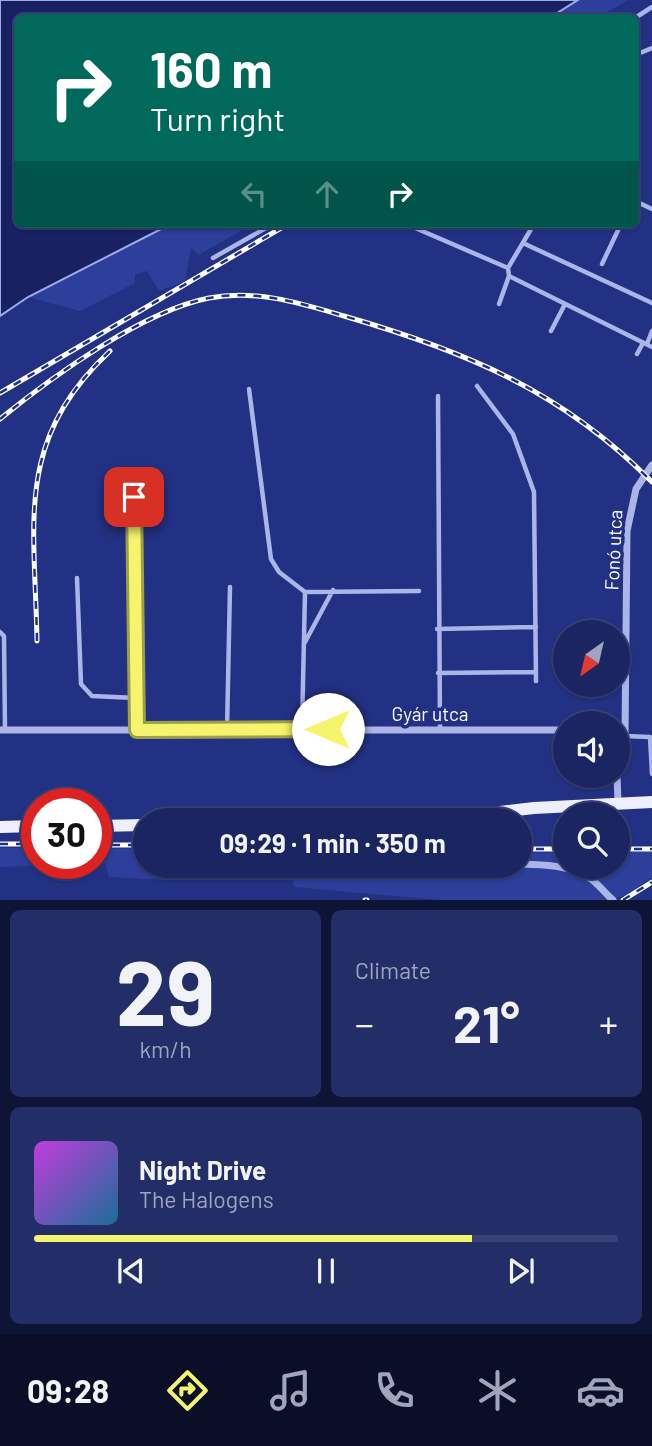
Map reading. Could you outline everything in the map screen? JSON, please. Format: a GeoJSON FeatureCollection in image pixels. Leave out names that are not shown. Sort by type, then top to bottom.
{"type":"FeatureCollection","features":[{"type":"Feature","properties":{"kind":"main road"},"geometry":{"type":"LineString","coordinates":[[630,802],[652,802]]}},
{"type":"Feature","properties":{"kind":"main road"},"geometry":{"type":"LineString","coordinates":[[532,810],[553,808]]}},
{"type":"Feature","properties":{"kind":"main road"},"geometry":{"type":"LineString","coordinates":[[112,826],[133,825]]}},
{"type":"Feature","properties":{"kind":"main road"},"geometry":{"type":"LineString","coordinates":[[0,827],[21,826]]}},
{"type":"Feature","properties":{"kind":"street","name":"Fonó utca"},"geometry":{"type":"LineString","coordinates":[[622,711],[627,531],[636,489],[652,465]]}},
{"type":"Feature","properties":{"kind":"street","name":"Gyár utca"},"geometry":{"type":"LineString","coordinates":[[3,730],[553,730]]}},
{"type":"Feature","properties":{"kind":"street"},"geometry":{"type":"LineString","coordinates":[[617,788],[618,802]]}},
{"type":"Feature","properties":{"kind":"street"},"geometry":{"type":"LineString","coordinates":[[532,866],[567,868],[587,876],[613,900]]}},
{"type":"Feature","properties":{"kind":"lane"},"geometry":{"type":"LineString","coordinates":[[213,258],[266,228]]}},
{"type":"Feature","properties":{"kind":"lane"},"geometry":{"type":"LineString","coordinates":[[415,228],[508,268]]}},
{"type":"Feature","properties":{"kind":"lane"},"geometry":{"type":"LineString","coordinates":[[499,304],[509,276],[508,268],[525,244],[532,228]]}},
{"type":"Feature","properties":{"kind":"lane"},"geometry":{"type":"LineString","coordinates":[[601,264],[619,228]]}},
{"type":"Feature","properties":{"kind":"lane"},"geometry":{"type":"LineString","coordinates":[[525,244],[652,303]]}},
{"type":"Feature","properties":{"kind":"lane"},"geometry":{"type":"LineString","coordinates":[[509,276],[647,345]]}},
{"type":"Feature","properties":{"kind":"lane"},"geometry":{"type":"LineString","coordinates":[[551,331],[565,304]]}},
{"type":"Feature","properties":{"kind":"lane"},"geometry":{"type":"LineString","coordinates":[[637,354],[647,345],[652,331]]}},
{"type":"Feature","properties":{"kind":"lane"},"geometry":{"type":"LineString","coordinates":[[477,386],[513,434],[534,492],[536,681]]}},
{"type":"Feature","properties":{"kind":"lane"},"geometry":{"type":"LineString","coordinates":[[249,389],[271,559],[279,572],[305,592],[419,591]]}},
{"type":"Feature","properties":{"kind":"lane"},"geometry":{"type":"LineString","coordinates":[[438,396],[437,629],[440,729]]}},
{"type":"Feature","properties":{"kind":"lane"},"geometry":{"type":"LineString","coordinates":[[134,497],[137,730]]}},
{"type":"Feature","properties":{"kind":"lane"},"geometry":{"type":"LineString","coordinates":[[77,578],[81,684],[92,696],[136,698]]}},
{"type":"Feature","properties":{"kind":"lane"},"geometry":{"type":"LineString","coordinates":[[227,730],[230,587]]}},
{"type":"Feature","properties":{"kind":"lane"},"geometry":{"type":"LineString","coordinates":[[304,644],[333,590]]}},
{"type":"Feature","properties":{"kind":"lane"},"geometry":{"type":"LineString","coordinates":[[302,729],[305,592]]}},
{"type":"Feature","properties":{"kind":"lane"},"geometry":{"type":"LineString","coordinates":[[437,629],[536,627]]}},
{"type":"Feature","properties":{"kind":"lane"},"geometry":{"type":"LineString","coordinates":[[0,632],[4,636],[3,730]]}},
{"type":"Feature","properties":{"kind":"lane"},"geometry":{"type":"LineString","coordinates":[[438,673],[536,673]]}},
{"type":"Feature","properties":{"kind":"lane"},"geometry":{"type":"LineString","coordinates":[[630,736],[650,737],[652,774]]}},
{"type":"Feature","properties":{"kind":"shaded area"},"geometry":{"type":"Polygon","coordinates":[[[0,0],[578,0],[555,14],[14,14],[14,228],[163,228],[28,297],[0,316],[0,0]]]}},
{"type":"Feature","properties":{"kind":"shaded area"},"geometry":{"type":"Polygon","coordinates":[[[578,0],[628,0],[604,14],[555,14],[578,0]]]}},
{"type":"Feature","properties":{"kind":"shaded area"},"geometry":{"type":"Polygon","coordinates":[[[163,228],[246,228],[198,255],[191,247],[185,281],[159,291],[147,271],[135,275],[135,283],[80,311],[28,297],[163,228]]]}},
{"type":"Feature","properties":{"kind":"shaded area"},"geometry":{"type":"Polygon","coordinates":[[[0,848],[21,848],[21,866],[0,867],[0,848]]]}},
{"type":"Feature","properties":{"kind":"shaded area"},"geometry":{"type":"Polygon","coordinates":[[[112,848],[133,849],[133,878],[203,878],[167,880],[112,877],[112,848]]]}},
{"type":"Feature","properties":{"kind":"shaded area"},"geometry":{"type":"Polygon","coordinates":[[[652,851],[652,878],[626,895],[610,900],[439,900],[294,887],[293,878],[532,878],[532,853],[553,852],[553,879],[630,879],[630,852],[652,851]]]}},
{"type":"Feature","properties":{"kind":"railway"},"geometry":{"type":"LineString","coordinates":[[0,393],[281,228]]}},
{"type":"Feature","properties":{"kind":"railway"},"geometry":{"type":"LineString","coordinates":[[0,419],[72,365],[156,316],[209,298],[260,296],[311,306],[388,329],[471,360],[510,378],[583,423],[618,450],[652,482]]}},
{"type":"Feature","properties":{"kind":"railway"},"geometry":{"type":"LineString","coordinates":[[37,641],[34,520],[44,451],[58,417],[79,384],[110,351]]}},
{"type":"Feature","properties":{"kind":"railway"},"geometry":{"type":"LineString","coordinates":[[0,844],[21,844]]}},
{"type":"Feature","properties":{"kind":"railway"},"geometry":{"type":"LineString","coordinates":[[112,845],[133,845]]}},
{"type":"Feature","properties":{"kind":"railway"},"geometry":{"type":"LineString","coordinates":[[532,849],[553,849]]}},
{"type":"Feature","properties":{"kind":"railway"},"geometry":{"type":"LineString","coordinates":[[630,849],[652,849]]}},
{"type":"Feature","properties":{"kind":"railway"},"geometry":{"type":"LineString","coordinates":[[623,900],[652,882]]}},
{"type":"Feature","properties":{"kind":"route"},"geometry":{"type":"LineString","coordinates":[[134,497],[137,730],[328,729]]}}]}
